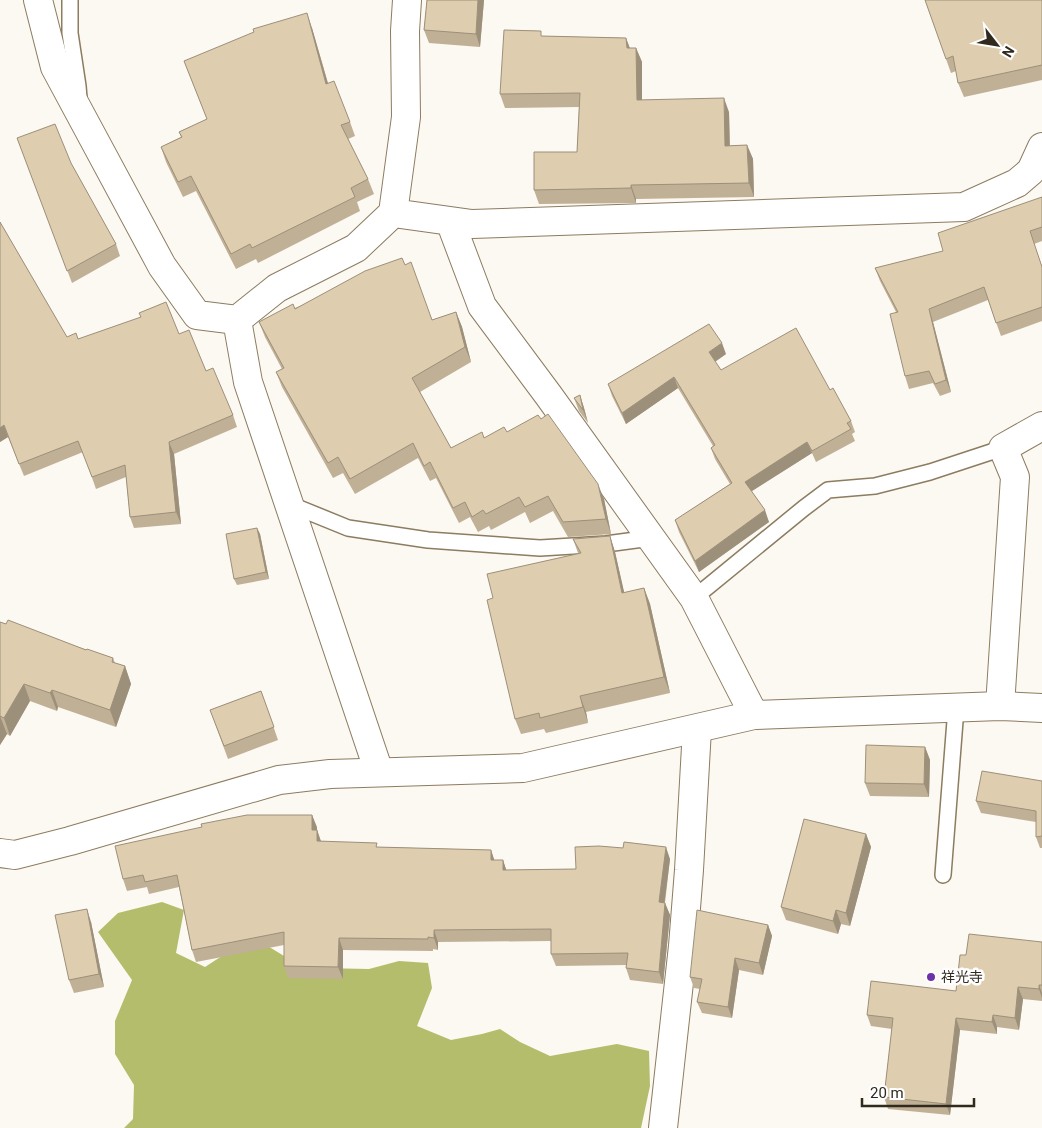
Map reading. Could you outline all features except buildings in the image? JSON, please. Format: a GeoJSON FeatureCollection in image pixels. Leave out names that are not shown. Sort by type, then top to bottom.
{"type":"FeatureCollection","features":[{"type":"Feature","properties":{"kind":"street"},"geometry":{"type":"LineString","coordinates":[[38,0],[55,67],[162,266],[197,315],[237,320],[277,288],[356,248],[393,213],[406,117],[404,31],[408,0]]}},
{"type":"Feature","properties":{"kind":"street"},"geometry":{"type":"LineString","coordinates":[[393,213],[472,224],[964,207],[1017,183],[1038,170]]}},
{"type":"Feature","properties":{"kind":"street"},"geometry":{"type":"LineString","coordinates":[[450,221],[482,306],[694,598],[754,715]]}},
{"type":"Feature","properties":{"kind":"street"},"geometry":{"type":"LineString","coordinates":[[237,320],[248,382],[379,772]]}},
{"type":"Feature","properties":{"kind":"street"},"geometry":{"type":"LineString","coordinates":[[1000,706],[1015,478],[1003,448],[1042,426]]}},
{"type":"Feature","properties":{"kind":"street"},"geometry":{"type":"LineString","coordinates":[[0,853],[15,854],[70,841],[279,780],[330,774],[523,768],[754,715],[1000,706],[1042,708]]}},
{"type":"Feature","properties":{"kind":"street"},"geometry":{"type":"LineString","coordinates":[[662,1128],[684,937],[698,729]]}},
{"type":"Feature","properties":{"kind":"lane"},"geometry":{"type":"LineString","coordinates":[[70,0],[70,33],[78,86],[79,113]]}},
{"type":"Feature","properties":{"kind":"lane"},"geometry":{"type":"LineString","coordinates":[[694,598],[828,490],[876,486],[930,472],[1003,448]]}},
{"type":"Feature","properties":{"kind":"lane"},"geometry":{"type":"LineString","coordinates":[[289,504],[348,528],[428,540],[540,548],[606,544],[651,538]]}},
{"type":"Feature","properties":{"kind":"lane"},"geometry":{"type":"LineString","coordinates":[[942,875],[956,708]]}},
{"type":"Feature","properties":{"kind":"green space"},"geometry":{"type":"Polygon","coordinates":[[[162,902],[184,910],[176,953],[205,967],[225,954],[266,945],[289,959],[319,968],[369,969],[399,961],[428,963],[432,988],[417,1026],[451,1040],[500,1029],[520,1042],[550,1056],[617,1044],[649,1051],[650,1086],[641,1128],[124,1128],[133,1119],[134,1085],[115,1054],[115,1021],[132,980],[98,932],[118,913],[162,902]]]}},
{"type":"Feature","properties":{"kind":"place","name":"祥光寺"},"geometry":{"type":"Point","coordinates":[931,977]}}]}
